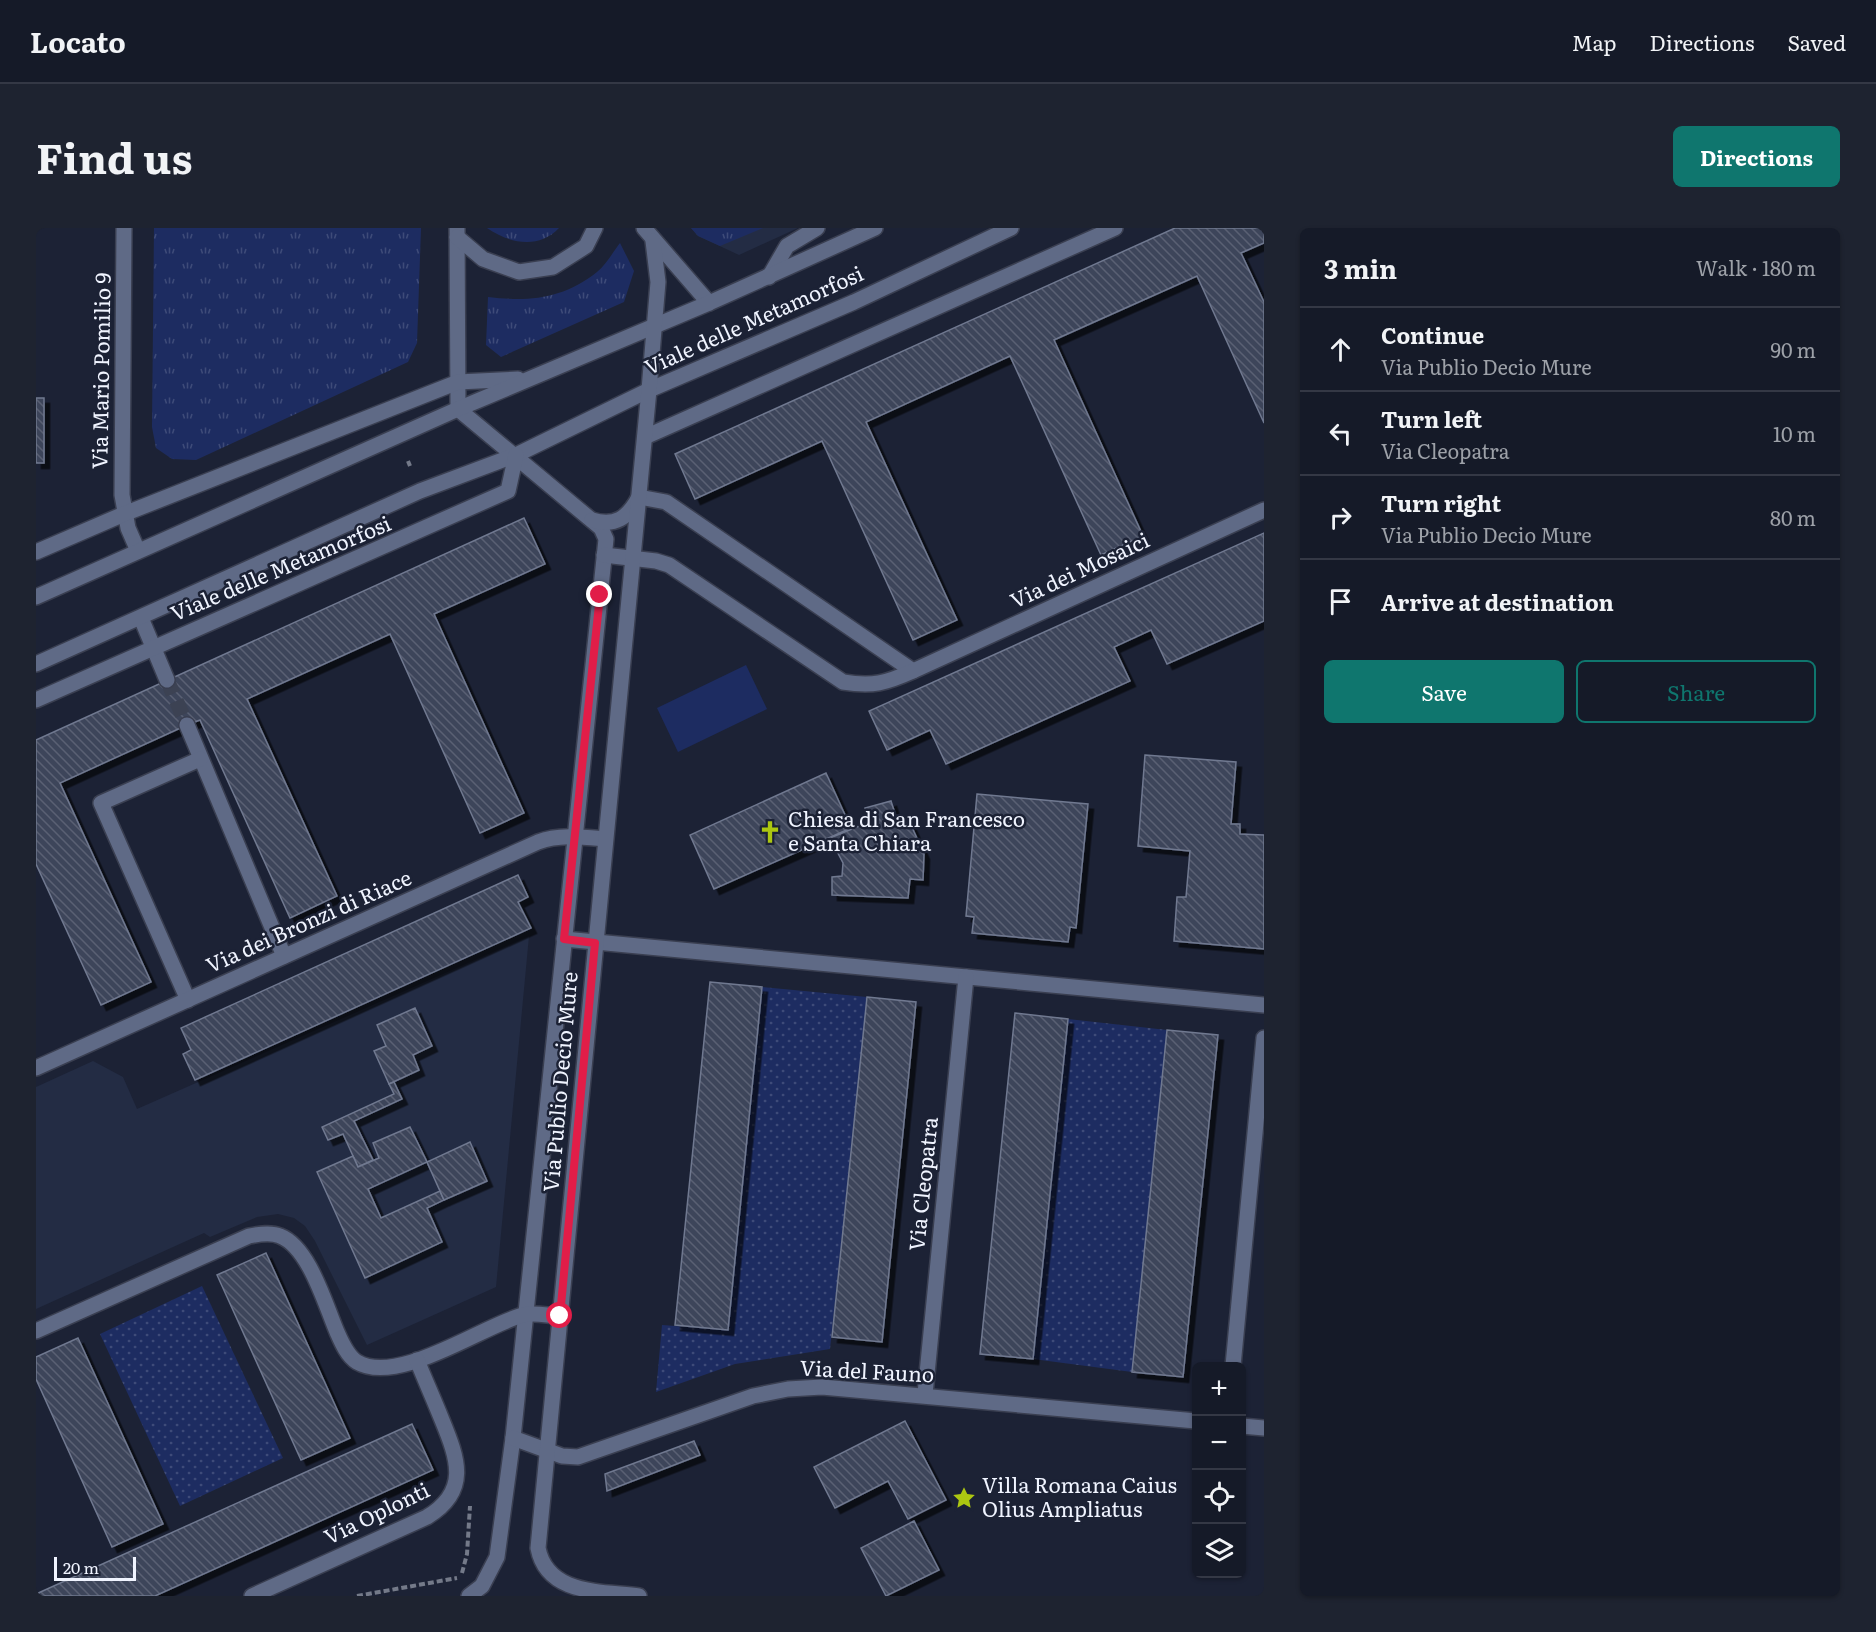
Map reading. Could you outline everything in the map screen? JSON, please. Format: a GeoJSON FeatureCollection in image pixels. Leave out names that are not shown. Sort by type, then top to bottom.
{"type":"FeatureCollection","features":[{"type":"Feature","properties":{"kind":"street","name":"Via Mario Pomilio 9"},"geometry":{"type":"LineString","coordinates":[[124,228],[122,495],[124,514],[138,551]]}},
{"type":"Feature","properties":{"kind":"street"},"geometry":{"type":"LineString","coordinates":[[457,232],[483,259],[519,272],[553,267],[586,246],[595,228]]}},
{"type":"Feature","properties":{"kind":"street"},"geometry":{"type":"LineString","coordinates":[[769,278],[787,246],[817,228]]}},
{"type":"Feature","properties":{"kind":"street","name":"Viale delle Metamorfosi"},"geometry":{"type":"LineString","coordinates":[[36,597],[458,409],[769,278],[875,228]]}},
{"type":"Feature","properties":{"kind":"street","name":"Viale delle Metamorfosi"},"geometry":{"type":"LineString","coordinates":[[36,664],[420,490],[516,455],[649,390],[854,302],[1011,228]]}},
{"type":"Feature","properties":{"kind":"street"},"geometry":{"type":"LineString","coordinates":[[645,437],[1115,228]]}},
{"type":"Feature","properties":{"kind":"street"},"geometry":{"type":"LineString","coordinates":[[457,232],[458,409]]}},
{"type":"Feature","properties":{"kind":"street"},"geometry":{"type":"LineString","coordinates":[[648,234],[709,303]]}},
{"type":"Feature","properties":{"kind":"street","name":"Via Publio Decio Mure"},"geometry":{"type":"LineString","coordinates":[[639,1596],[573,1587],[553,1576],[541,1562],[538,1548],[649,390],[658,282],[648,234]]}},
{"type":"Feature","properties":{"kind":"street","name":"Viale delle Metamorfosi"},"geometry":{"type":"LineString","coordinates":[[36,552],[124,514],[458,382],[530,379]]}},
{"type":"Feature","properties":{"kind":"street","name":"Via Publio Decio Mure"},"geometry":{"type":"LineString","coordinates":[[458,409],[516,455],[600,528],[606,539],[513,1438],[497,1557],[482,1586],[469,1596]]}},
{"type":"Feature","properties":{"kind":"street","name":"Viale delle Metamorfosi"},"geometry":{"type":"LineString","coordinates":[[36,700],[508,491],[516,455]]}},
{"type":"Feature","properties":{"kind":"street"},"geometry":{"type":"LineString","coordinates":[[588,519],[603,523],[623,519],[632,512],[639,497],[666,502],[913,671]]}},
{"type":"Feature","properties":{"kind":"street","name":"Via dei Mosaici"},"geometry":{"type":"LineString","coordinates":[[604,555],[669,565],[843,682],[869,686],[892,681],[1264,510]]}},
{"type":"Feature","properties":{"kind":"street"},"geometry":{"type":"LineString","coordinates":[[141,618],[167,680]]}},
{"type":"Feature","properties":{"kind":"street"},"geometry":{"type":"LineString","coordinates":[[187,726],[284,956]]}},
{"type":"Feature","properties":{"kind":"street"},"geometry":{"type":"LineString","coordinates":[[188,1000],[101,803],[200,759]]}},
{"type":"Feature","properties":{"kind":"street","name":"Via dei Bronzi di Riace"},"geometry":{"type":"LineString","coordinates":[[36,1068],[538,842],[575,836],[605,839]]}},
{"type":"Feature","properties":{"kind":"street"},"geometry":{"type":"LineString","coordinates":[[564,939],[1264,1005]]}},
{"type":"Feature","properties":{"kind":"street","name":"Via Cleopatra"},"geometry":{"type":"LineString","coordinates":[[925,1394],[966,977]]}},
{"type":"Feature","properties":{"kind":"street"},"geometry":{"type":"LineString","coordinates":[[1233,1362],[1264,1038]]}},
{"type":"Feature","properties":{"kind":"street"},"geometry":{"type":"LineString","coordinates":[[36,1331],[249,1236],[268,1233],[281,1236],[303,1253],[340,1338],[355,1361],[375,1367],[417,1360],[525,1314],[560,1316]]}},
{"type":"Feature","properties":{"kind":"street","name":"Via Oplonti"},"geometry":{"type":"LineString","coordinates":[[252,1596],[427,1517],[447,1502],[455,1484],[457,1456],[417,1360]]}},
{"type":"Feature","properties":{"kind":"street","name":"Via del Fauno"},"geometry":{"type":"LineString","coordinates":[[513,1438],[562,1456],[578,1457],[723,1405],[788,1389],[822,1387],[925,1394],[1192,1421]]}},
{"type":"Feature","properties":{"kind":"street"},"geometry":{"type":"LineString","coordinates":[[1246,1426],[1264,1428]]}},
{"type":"Feature","properties":{"kind":"path"},"geometry":{"type":"LineString","coordinates":[[357,1596],[456,1578],[463,1572],[465,1564],[470,1502]]}},
{"type":"Feature","properties":{"kind":"shaded area"},"geometry":{"type":"Polygon","coordinates":[[[691,228],[798,228],[739,255],[698,236],[691,228]]]}},
{"type":"Feature","properties":{"kind":"shaded area"},"geometry":{"type":"Polygon","coordinates":[[[529,936],[496,1287],[367,1345],[315,1241],[305,1226],[294,1218],[278,1214],[257,1217],[210,1237],[204,1233],[36,1309],[36,1087],[93,1061],[123,1077],[137,1109],[529,936]]]}},
{"type":"Feature","properties":{"kind":"green space"},"geometry":{"type":"Polygon","coordinates":[[[154,228],[421,228],[417,343],[408,362],[196,460],[172,459],[156,448],[152,427],[154,228]]]}},
{"type":"Feature","properties":{"kind":"green space"},"geometry":{"type":"Polygon","coordinates":[[[487,228],[559,228],[542,239],[523,242],[505,237],[487,228]]]}},
{"type":"Feature","properties":{"kind":"green space"},"geometry":{"type":"Polygon","coordinates":[[[691,228],[763,228],[720,246],[698,236],[691,228]]]}},
{"type":"Feature","properties":{"kind":"green space"},"geometry":{"type":"Polygon","coordinates":[[[620,243],[634,271],[624,302],[501,357],[486,345],[488,297],[532,298],[571,288],[600,269],[620,243]]]}},
{"type":"Feature","properties":{"kind":"green space"},"geometry":{"type":"Polygon","coordinates":[[[746,665],[767,709],[678,752],[657,708],[746,665]]]}},
{"type":"Feature","properties":{"kind":"green space"},"geometry":{"type":"Polygon","coordinates":[[[762,987],[867,997],[830,1349],[735,1364],[656,1392],[662,1325],[728,1330],[762,987]]]}},
{"type":"Feature","properties":{"kind":"green space"},"geometry":{"type":"Polygon","coordinates":[[[1068,1019],[1167,1030],[1132,1372],[1033,1359],[1068,1019]]]}},
{"type":"Feature","properties":{"kind":"green space"},"geometry":{"type":"Polygon","coordinates":[[[202,1286],[283,1458],[180,1506],[100,1334],[202,1286]]]}},
{"type":"Feature","properties":{"kind":"building"},"geometry":{"type":"Polygon","coordinates":[[[1175,228],[1264,228],[1264,243],[1241,253],[1264,302],[1264,423],[1197,276],[1054,340],[1143,536],[1101,555],[1010,356],[866,422],[957,620],[913,640],[822,441],[695,499],[675,454],[1175,228]]]}},
{"type":"Feature","properties":{"kind":"building"},"geometry":{"type":"Polygon","coordinates":[[[36,398],[44,398],[44,463],[36,463],[36,398]]]}},
{"type":"Feature","properties":{"kind":"building"},"geometry":{"type":"Polygon","coordinates":[[[524,518],[545,564],[434,614],[524,813],[480,833],[390,634],[247,699],[337,896],[290,918],[200,720],[187,725],[60,783],[151,982],[101,1005],[36,864],[36,740],[524,518]]]}},
{"type":"Feature","properties":{"kind":"building"},"geometry":{"type":"Polygon","coordinates":[[[1264,533],[1264,621],[1167,664],[1151,630],[1114,647],[1130,681],[946,764],[930,730],[887,750],[869,711],[1264,533]]]}},
{"type":"Feature","properties":{"kind":"building"},"geometry":{"type":"Polygon","coordinates":[[[1145,755],[1236,762],[1231,824],[1240,824],[1240,834],[1264,835],[1264,949],[1174,941],[1177,897],[1186,897],[1190,851],[1138,846],[1145,755]]]}},
{"type":"Feature","properties":{"kind":"building","name":"Chiesa di San Francesco e Santa Chiara"},"geometry":{"type":"Polygon","coordinates":[[[826,773],[851,828],[714,889],[690,835],[826,773]]]}},
{"type":"Feature","properties":{"kind":"building"},"geometry":{"type":"Polygon","coordinates":[[[977,794],[1088,804],[1076,928],[1070,927],[1068,942],[972,933],[974,917],[966,916],[977,794]]]}},
{"type":"Feature","properties":{"kind":"building"},"geometry":{"type":"Polygon","coordinates":[[[891,801],[897,820],[911,825],[924,854],[923,880],[910,879],[908,898],[832,895],[832,877],[842,876],[843,863],[830,838],[869,822],[865,808],[891,801]]]}},
{"type":"Feature","properties":{"kind":"building"},"geometry":{"type":"Polygon","coordinates":[[[518,875],[528,897],[518,902],[531,928],[195,1080],[183,1054],[191,1050],[181,1028],[518,875]]]}},
{"type":"Feature","properties":{"kind":"building"},"geometry":{"type":"Polygon","coordinates":[[[710,982],[762,987],[728,1330],[675,1325],[710,982]]]}},
{"type":"Feature","properties":{"kind":"building"},"geometry":{"type":"Polygon","coordinates":[[[867,997],[916,1002],[882,1342],[832,1337],[867,997]]]}},
{"type":"Feature","properties":{"kind":"building"},"geometry":{"type":"Polygon","coordinates":[[[415,1008],[432,1046],[413,1055],[419,1070],[389,1084],[374,1051],[386,1046],[377,1025],[415,1008]]]}},
{"type":"Feature","properties":{"kind":"building"},"geometry":{"type":"Polygon","coordinates":[[[1015,1013],[1068,1019],[1033,1359],[980,1354],[1015,1013]]]}},
{"type":"Feature","properties":{"kind":"building"},"geometry":{"type":"Polygon","coordinates":[[[1167,1030],[1218,1035],[1183,1377],[1132,1372],[1167,1030]]]}},
{"type":"Feature","properties":{"kind":"building"},"geometry":{"type":"Polygon","coordinates":[[[394,1082],[402,1099],[354,1121],[373,1160],[358,1167],[343,1134],[328,1140],[322,1127],[394,1094],[389,1084],[394,1082]]]}},
{"type":"Feature","properties":{"kind":"building"},"geometry":{"type":"Polygon","coordinates":[[[410,1127],[427,1162],[368,1189],[381,1218],[440,1191],[444,1200],[427,1208],[442,1242],[365,1278],[317,1172],[353,1156],[358,1167],[379,1158],[373,1143],[410,1127]]]}},
{"type":"Feature","properties":{"kind":"building"},"geometry":{"type":"Polygon","coordinates":[[[470,1142],[487,1181],[444,1200],[427,1162],[470,1142]]]}},
{"type":"Feature","properties":{"kind":"building"},"geometry":{"type":"Polygon","coordinates":[[[266,1253],[350,1438],[301,1460],[217,1275],[266,1253]]]}},
{"type":"Feature","properties":{"kind":"building"},"geometry":{"type":"Polygon","coordinates":[[[78,1338],[163,1524],[112,1547],[36,1379],[36,1357],[78,1338]]]}},
{"type":"Feature","properties":{"kind":"building"},"geometry":{"type":"Polygon","coordinates":[[[905,1421],[946,1500],[908,1519],[888,1481],[835,1508],[814,1467],[905,1421]]]}},
{"type":"Feature","properties":{"kind":"building"},"geometry":{"type":"Polygon","coordinates":[[[412,1424],[433,1470],[155,1596],[36,1596],[36,1594],[412,1424]]]}},
{"type":"Feature","properties":{"kind":"building"},"geometry":{"type":"Polygon","coordinates":[[[694,1441],[700,1455],[607,1491],[605,1474],[694,1441]]]}},
{"type":"Feature","properties":{"kind":"building"},"geometry":{"type":"Polygon","coordinates":[[[914,1521],[939,1570],[886,1596],[861,1548],[914,1521]]]}},
{"type":"Feature","properties":{"kind":"tunnel"},"geometry":{"type":"LineString","coordinates":[[167,680],[187,725]]}},
{"type":"Feature","properties":{"kind":"place","name":"Chiesa di San Francesco e Santa Chiara"},"geometry":{"type":"Point","coordinates":[770,832]}},
{"type":"Feature","properties":{"kind":"place","name":"Villa Romana Caius Olius Ampliatus"},"geometry":{"type":"Point","coordinates":[964,1498]}},
{"type":"Feature","properties":{"kind":"route"},"geometry":{"type":"LineString","coordinates":[[560,1316],[595,943],[564,939],[600,595]]}}]}
